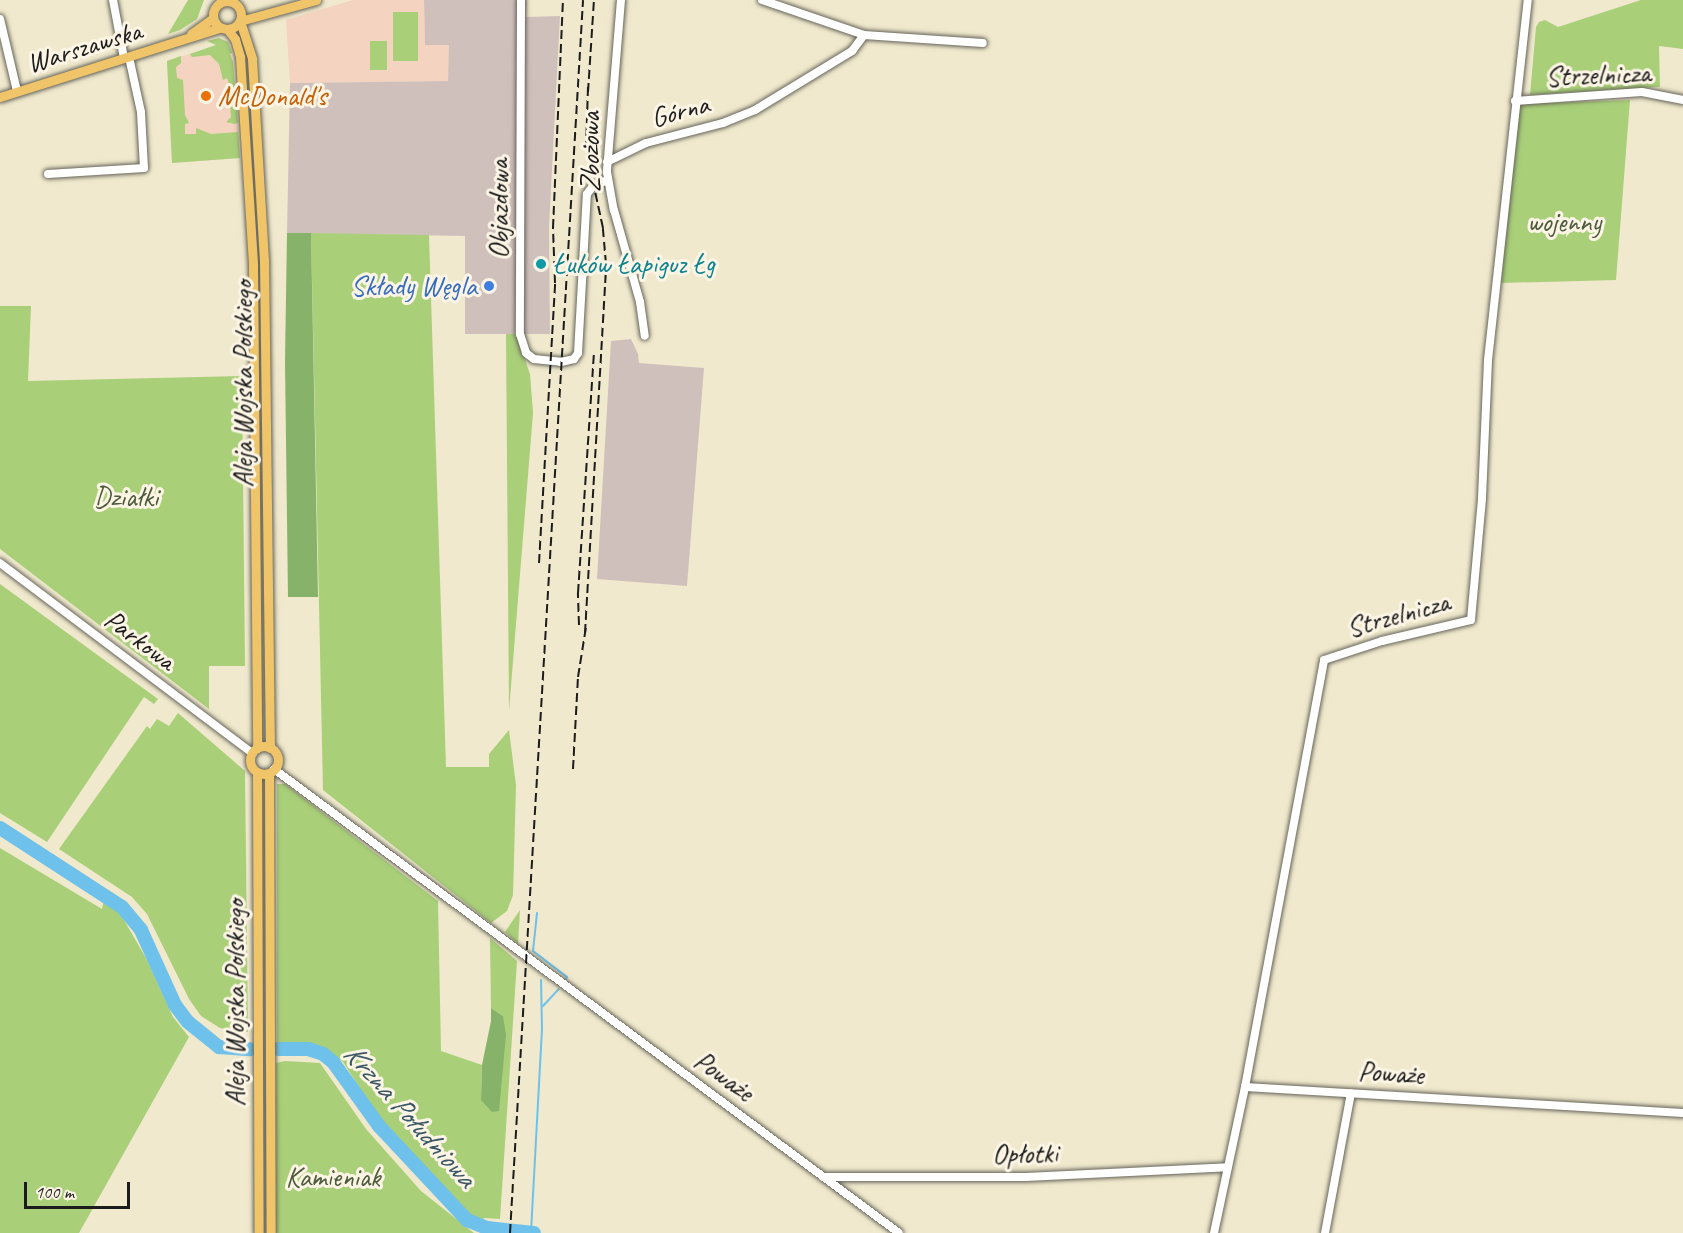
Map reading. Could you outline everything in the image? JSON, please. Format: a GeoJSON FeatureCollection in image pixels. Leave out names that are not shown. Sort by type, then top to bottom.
{"type":"FeatureCollection","features":[{"type":"Feature","properties":{"kind":"main road"},"geometry":{"type":"LineString","coordinates":[[280,11],[240,10],[230,1],[216,3],[213,18],[224,29],[240,21],[280,11],[316,0]]}},
{"type":"Feature","properties":{"kind":"main road"},"geometry":{"type":"LineString","coordinates":[[240,10],[240,21]]}},
{"type":"Feature","properties":{"kind":"main road","name":"Warszawska"},"geometry":{"type":"LineString","coordinates":[[182,40],[213,18]]}},
{"type":"Feature","properties":{"kind":"main road","name":"Aleja Wojska Polskiego"},"geometry":{"type":"LineString","coordinates":[[240,21],[252,59],[264,249],[270,748]]}},
{"type":"Feature","properties":{"kind":"main road","name":"Warszawska"},"geometry":{"type":"LineString","coordinates":[[0,97],[224,29]]}},
{"type":"Feature","properties":{"kind":"main road","name":"Aleja Wojska Polskiego"},"geometry":{"type":"LineString","coordinates":[[224,29],[235,39],[240,57],[253,266],[255,750]]}},
{"type":"Feature","properties":{"kind":"main road"},"geometry":{"type":"LineString","coordinates":[[270,748],[277,756],[272,771],[257,772],[250,763],[255,750],[270,748]]}},
{"type":"Feature","properties":{"kind":"main road","name":"Aleja Wojska Polskiego"},"geometry":{"type":"LineString","coordinates":[[271,1233],[272,771]]}},
{"type":"Feature","properties":{"kind":"main road","name":"Aleja Wojska Polskiego"},"geometry":{"type":"LineString","coordinates":[[257,772],[259,1233]]}},
{"type":"Feature","properties":{"kind":"street"},"geometry":{"type":"LineString","coordinates":[[48,174],[144,168],[141,112],[113,0]]}},
{"type":"Feature","properties":{"kind":"street","name":"Objazdowa"},"geometry":{"type":"LineString","coordinates":[[521,0],[520,334],[526,353],[534,359],[561,362],[574,359],[578,353],[587,194],[593,186],[608,180]]}},
{"type":"Feature","properties":{"kind":"street","name":"Zbożowa"},"geometry":{"type":"LineString","coordinates":[[621,0],[607,162],[608,180],[640,302],[645,336]]}},
{"type":"Feature","properties":{"kind":"street"},"geometry":{"type":"LineString","coordinates":[[762,0],[864,36],[983,44]]}},
{"type":"Feature","properties":{"kind":"street","name":"Strzelnicza"},"geometry":{"type":"LineString","coordinates":[[1245,1087],[1324,660],[1390,638],[1471,620],[1482,498],[1485,394],[1515,101],[1528,0]]}},
{"type":"Feature","properties":{"kind":"street"},"geometry":{"type":"LineString","coordinates":[[0,20],[17,91]]}},
{"type":"Feature","properties":{"kind":"street","name":"Górna"},"geometry":{"type":"LineString","coordinates":[[607,162],[646,143],[723,123],[766,104],[852,51],[864,36]]}},
{"type":"Feature","properties":{"kind":"street","name":"Strzelnicza"},"geometry":{"type":"LineString","coordinates":[[1515,101],[1642,92],[1683,100]]}},
{"type":"Feature","properties":{"kind":"street","name":"Parkowa"},"geometry":{"type":"LineString","coordinates":[[0,563],[255,750]]}},
{"type":"Feature","properties":{"kind":"street","name":"Poważe"},"geometry":{"type":"LineString","coordinates":[[272,771],[899,1233]]}},
{"type":"Feature","properties":{"kind":"street"},"geometry":{"type":"LineString","coordinates":[[1214,1233],[1245,1087]]}},
{"type":"Feature","properties":{"kind":"street","name":"Poważe"},"geometry":{"type":"LineString","coordinates":[[1245,1087],[1683,1113]]}},
{"type":"Feature","properties":{"kind":"street"},"geometry":{"type":"LineString","coordinates":[[1325,1233],[1351,1093]]}},
{"type":"Feature","properties":{"kind":"street","name":"Opłotki"},"geometry":{"type":"LineString","coordinates":[[822,1177],[1018,1177],[1228,1167]]}},
{"type":"Feature","properties":{"kind":"shaded area"},"geometry":{"type":"Polygon","coordinates":[[[353,0],[424,0],[425,45],[449,45],[449,81],[290,83],[286,20],[353,0]]]}},
{"type":"Feature","properties":{"kind":"shaded area"},"geometry":{"type":"Polygon","coordinates":[[[424,0],[527,0],[526,17],[560,16],[549,227],[550,334],[465,334],[465,236],[287,233],[290,83],[448,81],[449,45],[425,45],[424,0]]]}},
{"type":"Feature","properties":{"kind":"shaded area"},"geometry":{"type":"Polygon","coordinates":[[[228,42],[233,62],[240,158],[172,163],[167,61],[228,42]]]}},
{"type":"Feature","properties":{"kind":"shaded area"},"geometry":{"type":"Polygon","coordinates":[[[631,339],[638,354],[639,363],[704,368],[687,586],[597,579],[611,341],[631,339]]]}},
{"type":"Feature","properties":{"kind":"green space"},"geometry":{"type":"Polygon","coordinates":[[[188,0],[204,0],[197,19],[180,30],[168,34],[188,0]]]}},
{"type":"Feature","properties":{"kind":"green space"},"geometry":{"type":"Polygon","coordinates":[[[1641,0],[1683,0],[1683,49],[1659,46],[1660,87],[1530,95],[1536,27],[1539,22],[1545,20],[1558,27],[1641,0]]]}},
{"type":"Feature","properties":{"kind":"green space"},"geometry":{"type":"Polygon","coordinates":[[[393,12],[418,12],[418,61],[393,61],[393,12]]]}},
{"type":"Feature","properties":{"kind":"green space"},"geometry":{"type":"Polygon","coordinates":[[[219,38],[228,42],[232,53],[230,54],[233,62],[238,123],[234,124],[226,122],[231,117],[228,81],[227,78],[223,80],[219,64],[210,55],[192,57],[190,54],[216,45],[207,41],[219,38]]]}},
{"type":"Feature","properties":{"kind":"green space"},"geometry":{"type":"Polygon","coordinates":[[[370,41],[387,41],[387,70],[370,70],[370,41]]]}},
{"type":"Feature","properties":{"kind":"green space"},"geometry":{"type":"Polygon","coordinates":[[[181,56],[181,63],[176,67],[177,78],[183,80],[185,115],[189,123],[185,124],[185,134],[196,134],[196,128],[211,134],[238,132],[240,158],[172,163],[167,61],[181,56]]]}},
{"type":"Feature","properties":{"kind":"green space","name":"wojenny"},"geometry":{"type":"Polygon","coordinates":[[[1630,100],[1616,280],[1501,283],[1519,104],[1630,100]]]}},
{"type":"Feature","properties":{"kind":"green space"},"geometry":{"type":"Polygon","coordinates":[[[287,233],[311,233],[318,597],[288,597],[285,361],[287,233]]]}},
{"type":"Feature","properties":{"kind":"green space"},"geometry":{"type":"Polygon","coordinates":[[[311,233],[429,235],[446,767],[489,767],[489,754],[509,730],[516,785],[513,895],[507,911],[491,923],[323,790],[311,233]]]}},
{"type":"Feature","properties":{"kind":"green space","name":"Działki"},"geometry":{"type":"Polygon","coordinates":[[[0,306],[31,306],[28,381],[242,376],[245,666],[209,666],[209,709],[0,549],[0,306]]]}},
{"type":"Feature","properties":{"kind":"green space"},"geometry":{"type":"Polygon","coordinates":[[[506,334],[516,334],[530,374],[533,413],[509,711],[506,334]]]}},
{"type":"Feature","properties":{"kind":"green space"},"geometry":{"type":"Polygon","coordinates":[[[0,584],[158,699],[154,704],[144,697],[47,842],[0,813],[0,584]]]}},
{"type":"Feature","properties":{"kind":"green space"},"geometry":{"type":"Polygon","coordinates":[[[178,713],[245,771],[248,1032],[220,1028],[201,1016],[189,999],[147,914],[132,897],[59,849],[147,726],[150,729],[157,719],[169,726],[178,713]]]}},
{"type":"Feature","properties":{"kind":"green space"},"geometry":{"type":"Polygon","coordinates":[[[277,784],[285,784],[438,901],[441,1051],[482,1065],[481,1100],[503,1016],[491,1008],[490,938],[517,961],[500,1219],[485,1218],[477,1221],[460,1207],[376,1113],[343,1062],[327,1049],[311,1044],[277,1044],[277,784]]]}},
{"type":"Feature","properties":{"kind":"green space"},"geometry":{"type":"Polygon","coordinates":[[[0,848],[102,909],[104,900],[120,913],[147,960],[173,1017],[189,1037],[79,1233],[0,1233],[0,848]]]}},
{"type":"Feature","properties":{"kind":"green space"},"geometry":{"type":"Polygon","coordinates":[[[520,910],[518,944],[505,932],[520,910]]]}},
{"type":"Feature","properties":{"kind":"green space"},"geometry":{"type":"Polygon","coordinates":[[[491,1008],[503,1016],[506,1035],[499,1111],[492,1112],[481,1100],[482,1065],[491,1021],[491,1008]]]}},
{"type":"Feature","properties":{"kind":"green space","name":"Kamieniak"},"geometry":{"type":"Polygon","coordinates":[[[285,1061],[320,1063],[366,1129],[421,1191],[474,1233],[276,1233],[276,1063],[285,1061]]]}},
{"type":"Feature","properties":{"kind":"waterway","name":"Krzna Południowa"},"geometry":{"type":"LineString","coordinates":[[0,828],[122,907],[141,930],[175,1005],[188,1022],[219,1047],[250,1049]]}},
{"type":"Feature","properties":{"kind":"waterway"},"geometry":{"type":"LineString","coordinates":[[537,913],[533,951],[567,977],[565,980]]}},
{"type":"Feature","properties":{"kind":"waterway"},"geometry":{"type":"LineString","coordinates":[[531,1232],[542,1030],[541,980]]}},
{"type":"Feature","properties":{"kind":"waterway"},"geometry":{"type":"LineString","coordinates":[[543,1006],[559,989]]}},
{"type":"Feature","properties":{"kind":"waterway","name":"Krzna Południowa"},"geometry":{"type":"LineString","coordinates":[[278,1049],[308,1049],[323,1054],[333,1062],[379,1126],[467,1220],[487,1228],[534,1233]]}},
{"type":"Feature","properties":{"kind":"railway"},"geometry":{"type":"LineString","coordinates":[[539,563],[555,283],[553,228],[563,0]]}},
{"type":"Feature","properties":{"kind":"railway"},"geometry":{"type":"LineString","coordinates":[[510,1233],[583,0]]}},
{"type":"Feature","properties":{"kind":"railway"},"geometry":{"type":"LineString","coordinates":[[588,92],[594,0]]}},
{"type":"Feature","properties":{"kind":"railway"},"geometry":{"type":"LineString","coordinates":[[585,633],[606,264],[603,228],[586,150],[588,86]]}},
{"type":"Feature","properties":{"kind":"railway"},"geometry":{"type":"LineString","coordinates":[[579,625],[578,593],[594,352]]}},
{"type":"Feature","properties":{"kind":"railway"},"geometry":{"type":"LineString","coordinates":[[573,769],[578,677],[586,627]]}},
{"type":"Feature","properties":{"kind":"place","name":"McDonald's"},"geometry":{"type":"Point","coordinates":[206,96]}},
{"type":"Feature","properties":{"kind":"place","name":"Łuków Łapiguz Łg"},"geometry":{"type":"Point","coordinates":[541,264]}},
{"type":"Feature","properties":{"kind":"place","name":"Składy Węgla"},"geometry":{"type":"Point","coordinates":[489,286]}}]}
